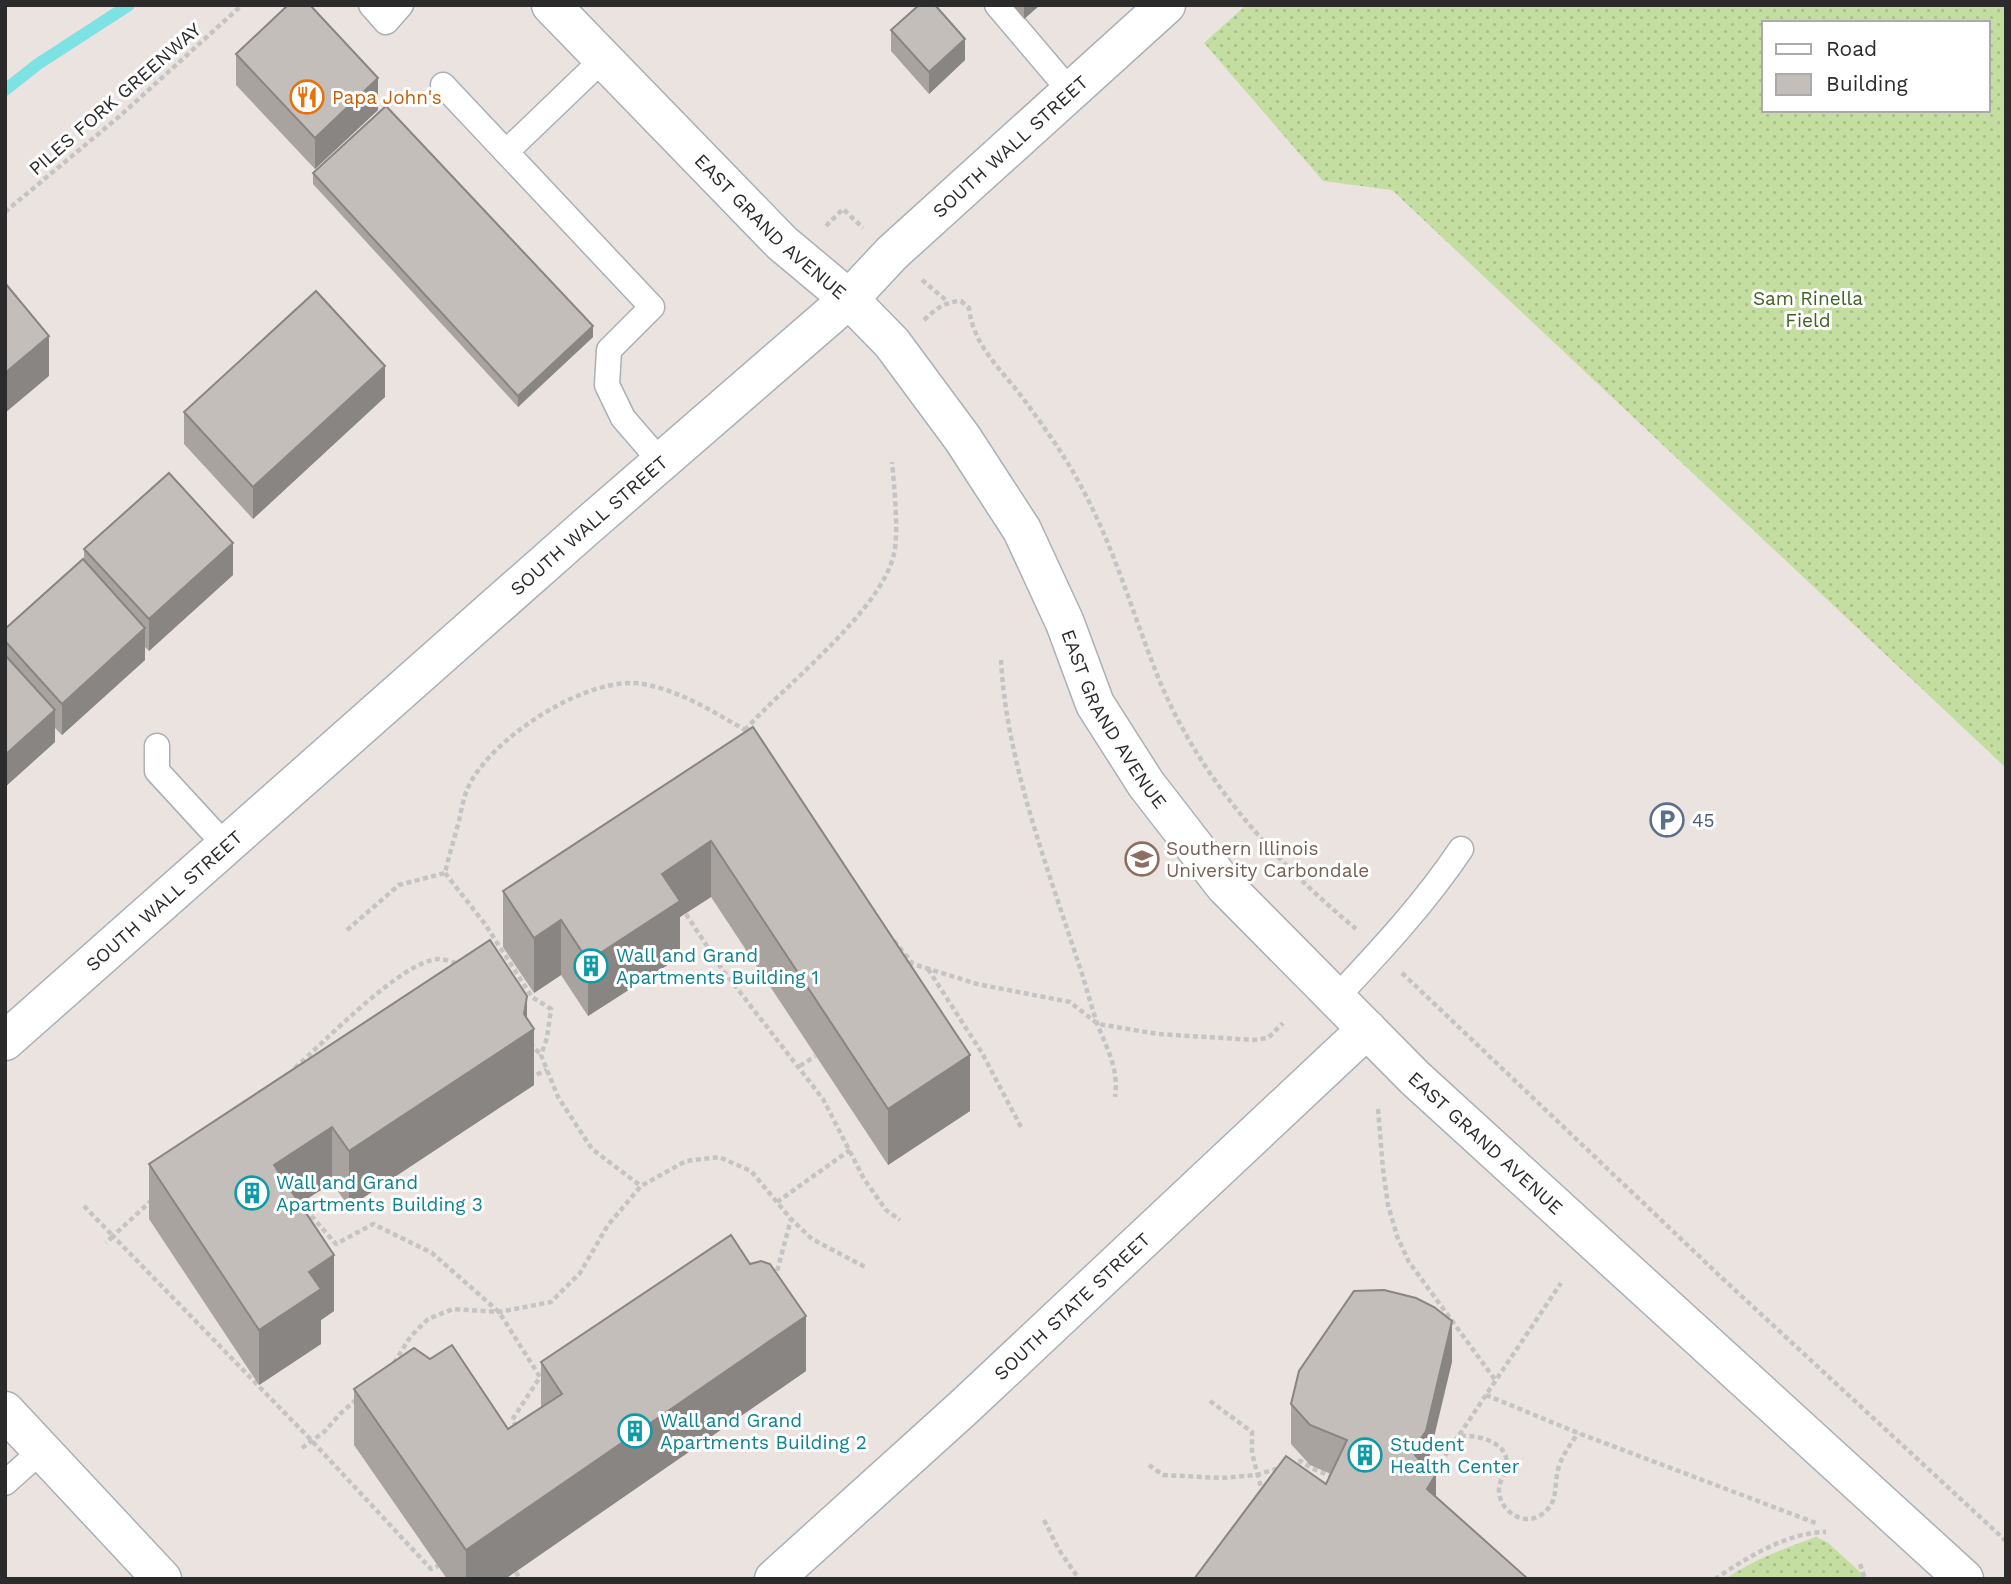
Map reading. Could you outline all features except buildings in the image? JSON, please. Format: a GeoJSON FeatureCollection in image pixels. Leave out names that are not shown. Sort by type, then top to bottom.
{"type":"FeatureCollection","features":[{"type":"Feature","properties":{"kind":"main road","name":"EAST GRAND AVENUE"},"geometry":{"type":"LineString","coordinates":[[551,5],[782,243],[849,299],[891,343],[963,439],[1022,530],[1065,623],[1095,704],[1146,784],[1225,886],[1415,1078],[1964,1579]]}},
{"type":"Feature","properties":{"kind":"main road","name":"SOUTH WALL STREET"},"geometry":{"type":"LineString","coordinates":[[5,1041],[849,299],[892,253],[1166,5]]}},
{"type":"Feature","properties":{"kind":"main road","name":"SOUTH STATE STREET"},"geometry":{"type":"LineString","coordinates":[[774,1579],[962,1409],[1367,1029]]}},
{"type":"Feature","properties":{"kind":"main road"},"geometry":{"type":"LineString","coordinates":[[5,1411],[162,1579]]}},
{"type":"Feature","properties":{"kind":"lane"},"geometry":{"type":"LineString","coordinates":[[371,5],[386,22],[401,5]]}},
{"type":"Feature","properties":{"kind":"lane"},"geometry":{"type":"LineString","coordinates":[[996,5],[1070,91]]}},
{"type":"Feature","properties":{"kind":"lane"},"geometry":{"type":"LineString","coordinates":[[506,152],[603,59]]}},
{"type":"Feature","properties":{"kind":"lane"},"geometry":{"type":"LineString","coordinates":[[443,85],[652,307],[609,349],[607,385],[623,418],[661,462]]}},
{"type":"Feature","properties":{"kind":"lane"},"geometry":{"type":"LineString","coordinates":[[157,746],[157,771],[226,846]]}},
{"type":"Feature","properties":{"kind":"lane"},"geometry":{"type":"LineString","coordinates":[[1336,998],[1381,949],[1461,849]]}},
{"type":"Feature","properties":{"kind":"lane"},"geometry":{"type":"LineString","coordinates":[[5,1483],[42,1450]]}},
{"type":"Feature","properties":{"kind":"path","name":"PILES FORK GREENWAY"},"geometry":{"type":"LineString","coordinates":[[5,212],[121,115],[242,5]]}},
{"type":"Feature","properties":{"kind":"path"},"geometry":{"type":"LineString","coordinates":[[948,302],[961,301],[969,308],[970,320],[983,350],[1041,422],[1083,489],[1125,585],[1156,673],[1200,760],[1252,829],[1348,923]]}},
{"type":"Feature","properties":{"kind":"path"},"geometry":{"type":"LineString","coordinates":[[745,730],[832,643],[881,587],[895,552],[892,462]]}},
{"type":"Feature","properties":{"kind":"path"},"geometry":{"type":"LineString","coordinates":[[1001,660],[1009,733],[1040,844],[1098,1024],[1113,1062],[1115,1097]]}},
{"type":"Feature","properties":{"kind":"path"},"geometry":{"type":"LineString","coordinates":[[444,873],[467,789],[484,763],[509,738],[566,700],[601,687],[639,683],[680,694],[745,730],[753,741]]}},
{"type":"Feature","properties":{"kind":"path"},"geometry":{"type":"LineString","coordinates":[[347,930],[399,885],[444,873]]}},
{"type":"Feature","properties":{"kind":"path"},"geometry":{"type":"LineString","coordinates":[[444,873],[485,924],[532,998],[551,1009],[547,1038],[541,1055]]}},
{"type":"Feature","properties":{"kind":"path"},"geometry":{"type":"LineString","coordinates":[[686,914],[722,968],[823,1099],[879,1201],[900,1220]]}},
{"type":"Feature","properties":{"kind":"path"},"geometry":{"type":"LineString","coordinates":[[888,934],[913,964],[977,984],[1070,1002],[1098,1024],[1158,1034],[1254,1040],[1268,1038],[1283,1023]]}},
{"type":"Feature","properties":{"kind":"path"},"geometry":{"type":"LineString","coordinates":[[294,1069],[396,978],[420,964],[438,959],[460,964],[469,970]]}},
{"type":"Feature","properties":{"kind":"path"},"geometry":{"type":"LineString","coordinates":[[928,968],[982,1053],[1021,1127]]}},
{"type":"Feature","properties":{"kind":"path"},"geometry":{"type":"LineString","coordinates":[[1420,992],[2006,1541]]}},
{"type":"Feature","properties":{"kind":"path"},"geometry":{"type":"LineString","coordinates":[[528,1041],[541,1055],[558,1097],[592,1149],[641,1186]]}},
{"type":"Feature","properties":{"kind":"path"},"geometry":{"type":"LineString","coordinates":[[800,1066],[815,1056]]}},
{"type":"Feature","properties":{"kind":"path"},"geometry":{"type":"LineString","coordinates":[[529,1077],[547,1070]]}},
{"type":"Feature","properties":{"kind":"path"},"geometry":{"type":"LineString","coordinates":[[1378,1109],[1388,1205],[1397,1236],[1409,1262],[1496,1381]]}},
{"type":"Feature","properties":{"kind":"path"},"geometry":{"type":"LineString","coordinates":[[777,1202],[850,1150]]}},
{"type":"Feature","properties":{"kind":"path"},"geometry":{"type":"LineString","coordinates":[[388,1373],[411,1336],[428,1319],[453,1309],[499,1312],[551,1302],[580,1273],[608,1225],[641,1186],[686,1161],[719,1157],[751,1171],[791,1219],[812,1239],[865,1267]]}},
{"type":"Feature","properties":{"kind":"path"},"geometry":{"type":"LineString","coordinates":[[106,1243],[160,1192]]}},
{"type":"Feature","properties":{"kind":"path"},"geometry":{"type":"LineString","coordinates":[[300,1203],[335,1244],[373,1224],[432,1253],[499,1312],[540,1377],[512,1420],[519,1431]]}},
{"type":"Feature","properties":{"kind":"path"},"geometry":{"type":"LineString","coordinates":[[84,1206],[312,1441],[431,1569],[438,1566]]}},
{"type":"Feature","properties":{"kind":"path"},"geometry":{"type":"LineString","coordinates":[[775,1281],[791,1219]]}},
{"type":"Feature","properties":{"kind":"path"},"geometry":{"type":"LineString","coordinates":[[1430,1478],[1561,1283]]}},
{"type":"Feature","properties":{"kind":"path"},"geometry":{"type":"LineString","coordinates":[[1486,1395],[1578,1433],[1816,1523]]}},
{"type":"Feature","properties":{"kind":"path"},"geometry":{"type":"LineString","coordinates":[[302,1448],[324,1432],[359,1398]]}},
{"type":"Feature","properties":{"kind":"path"},"geometry":{"type":"LineString","coordinates":[[1210,1401],[1252,1432],[1252,1453],[1263,1494]]}},
{"type":"Feature","properties":{"kind":"path"},"geometry":{"type":"LineString","coordinates":[[1460,1436],[1486,1439],[1504,1453],[1507,1462],[1499,1490],[1501,1501],[1516,1517],[1535,1519],[1548,1510],[1553,1502],[1562,1460],[1578,1433]]}},
{"type":"Feature","properties":{"kind":"path"},"geometry":{"type":"LineString","coordinates":[[1149,1465],[1163,1475],[1222,1478],[1257,1475],[1301,1461],[1334,1478]]}},
{"type":"Feature","properties":{"kind":"path"},"geometry":{"type":"LineString","coordinates":[[1044,1520],[1059,1550],[1079,1579]]}},
{"type":"Feature","properties":{"kind":"path"},"geometry":{"type":"LineString","coordinates":[[1715,1579],[1771,1547],[1813,1532],[1826,1532]]}},
{"type":"Feature","properties":{"kind":"path"},"geometry":{"type":"LineString","coordinates":[[1860,1564],[1865,1579]]}},
{"type":"Feature","properties":{"kind":"path"},"geometry":{"type":"LineString","coordinates":[[516,1572],[520,1579]]}},
{"type":"Feature","properties":{"kind":"green space","name":"Sam Rinella Field"},"geometry":{"type":"Polygon","coordinates":[[[1246,5],[2006,5],[2006,768],[1392,190],[1323,181],[1204,43],[1246,5]]]}},
{"type":"Feature","properties":{"kind":"green space"},"geometry":{"type":"Polygon","coordinates":[[[1816,1537],[1827,1542],[1868,1579],[1725,1579],[1758,1560],[1816,1537]]]}},
{"type":"Feature","properties":{"kind":"waterway"},"geometry":{"type":"LineString","coordinates":[[5,90],[38,64],[129,5]]}},
{"type":"Feature","properties":{"kind":"place","name":"Papa John's"},"geometry":{"type":"Point","coordinates":[307,97]}},
{"type":"Feature","properties":{"kind":"place","name":"45"},"geometry":{"type":"Point","coordinates":[1667,820]}},
{"type":"Feature","properties":{"kind":"place","name":"Southern Illinois University Carbondale"},"geometry":{"type":"Point","coordinates":[1142,859]}},
{"type":"Feature","properties":{"kind":"place","name":"Wall and Grand Apartments Building 1"},"geometry":{"type":"Point","coordinates":[591,966]}},
{"type":"Feature","properties":{"kind":"place","name":"Wall and Grand Apartments Building 3"},"geometry":{"type":"Point","coordinates":[252,1193]}},
{"type":"Feature","properties":{"kind":"place","name":"Wall and Grand Apartments Building 2"},"geometry":{"type":"Point","coordinates":[635,1431]}},
{"type":"Feature","properties":{"kind":"place","name":"Student Health Center"},"geometry":{"type":"Point","coordinates":[1365,1455]}}]}
